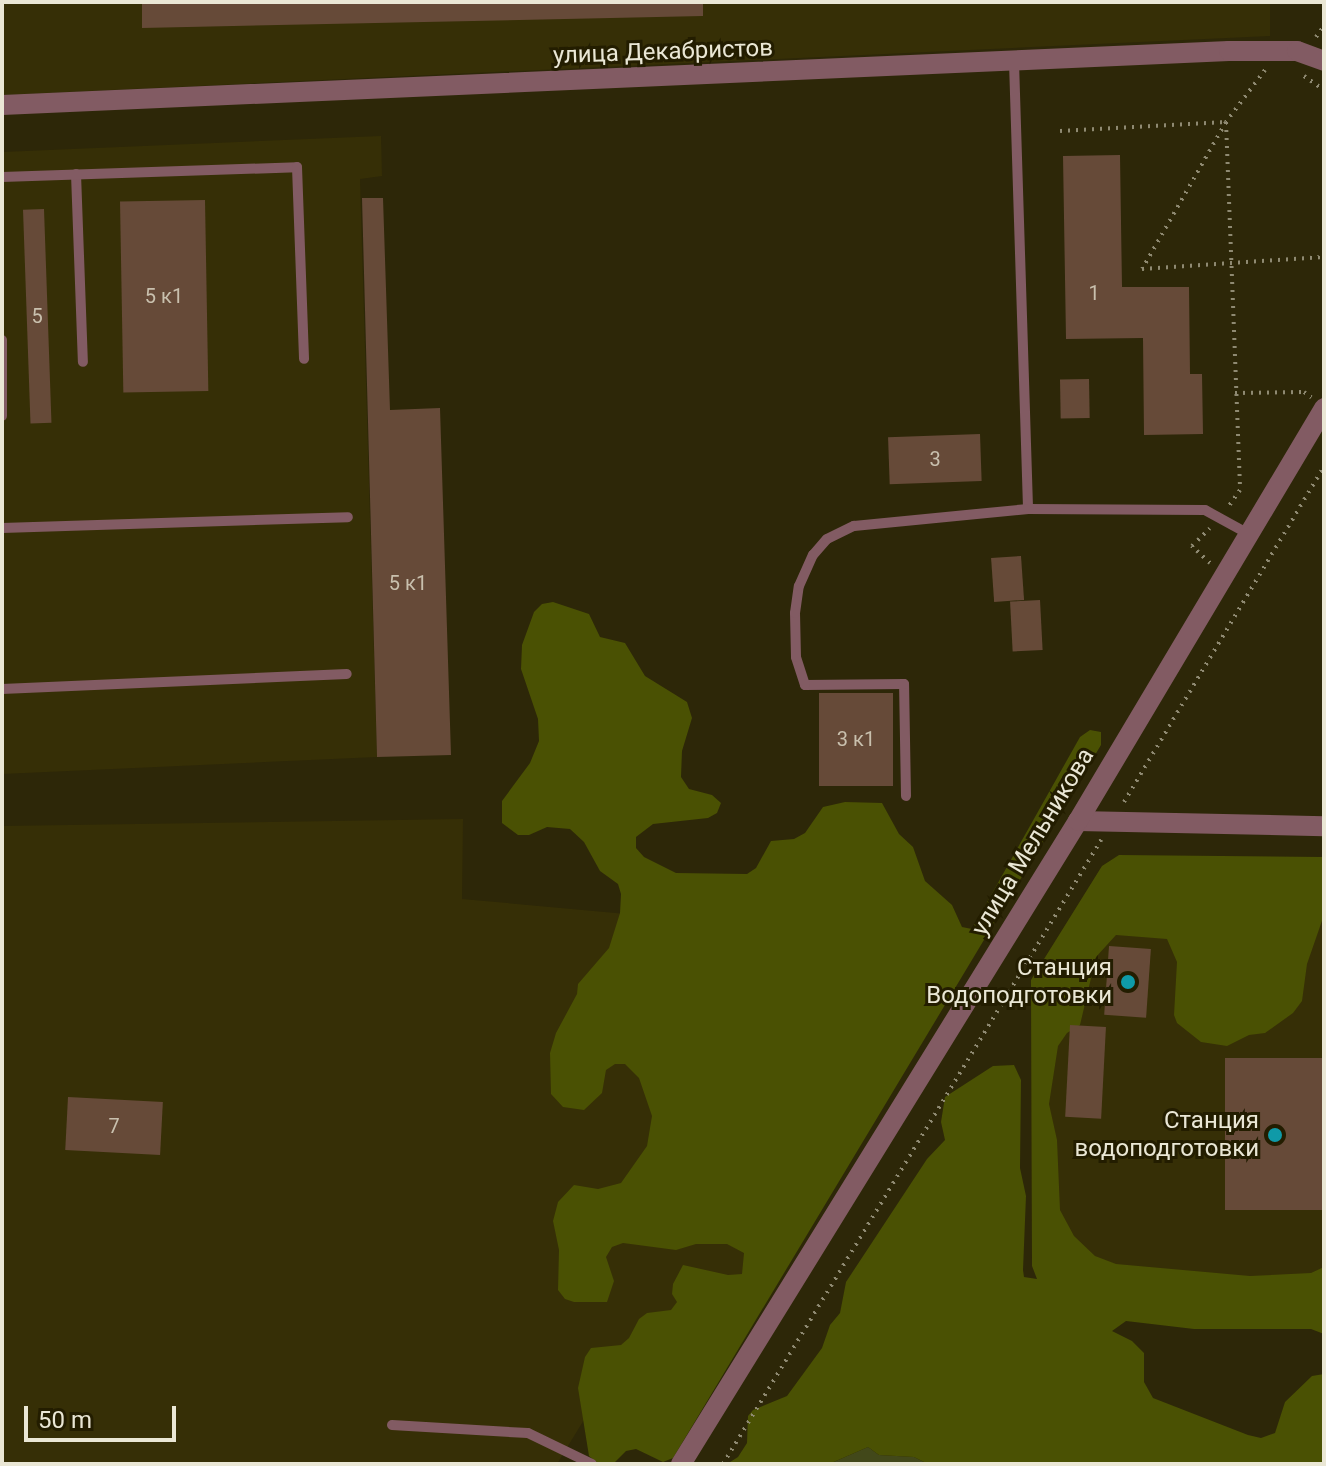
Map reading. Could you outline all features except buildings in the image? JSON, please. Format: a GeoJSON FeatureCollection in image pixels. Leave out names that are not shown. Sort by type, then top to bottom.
{"type":"FeatureCollection","features":[{"type":"Feature","properties":{"kind":"street","name":"улица Декабристов"},"geometry":{"type":"LineString","coordinates":[[2,105],[1297,51],[1324,61]]}},
{"type":"Feature","properties":{"kind":"street","name":"улица Мельникова"},"geometry":{"type":"LineString","coordinates":[[681,1464],[1078,821],[1319,404]]}},
{"type":"Feature","properties":{"kind":"street"},"geometry":{"type":"LineString","coordinates":[[1078,821],[1324,826]]}},
{"type":"Feature","properties":{"kind":"lane"},"geometry":{"type":"LineString","coordinates":[[1014,62],[1028,509]]}},
{"type":"Feature","properties":{"kind":"lane"},"geometry":{"type":"LineString","coordinates":[[2,177],[297,167],[304,359]]}},
{"type":"Feature","properties":{"kind":"lane"},"geometry":{"type":"LineString","coordinates":[[76,174],[83,362]]}},
{"type":"Feature","properties":{"kind":"lane"},"geometry":{"type":"LineString","coordinates":[[2,340],[2,416]]}},
{"type":"Feature","properties":{"kind":"lane"},"geometry":{"type":"LineString","coordinates":[[906,796],[904,684],[805,685],[796,657],[795,613],[799,586],[813,555],[827,539],[854,526],[1028,509],[1205,510],[1247,533]]}},
{"type":"Feature","properties":{"kind":"lane"},"geometry":{"type":"LineString","coordinates":[[2,528],[348,517]]}},
{"type":"Feature","properties":{"kind":"lane"},"geometry":{"type":"LineString","coordinates":[[2,689],[347,674]]}},
{"type":"Feature","properties":{"kind":"lane"},"geometry":{"type":"LineString","coordinates":[[392,1425],[528,1433],[592,1464]]}},
{"type":"Feature","properties":{"kind":"path"},"geometry":{"type":"LineString","coordinates":[[1270,64],[1226,122],[1142,269],[1324,257]]}},
{"type":"Feature","properties":{"kind":"path"},"geometry":{"type":"LineString","coordinates":[[1293,68],[1324,90]]}},
{"type":"Feature","properties":{"kind":"path"},"geometry":{"type":"LineString","coordinates":[[1060,131],[1226,122]]}},
{"type":"Feature","properties":{"kind":"path"},"geometry":{"type":"LineString","coordinates":[[1226,122],[1240,490],[1220,518],[1192,546],[1247,597]]}},
{"type":"Feature","properties":{"kind":"path"},"geometry":{"type":"LineString","coordinates":[[1235,393],[1304,392],[1319,404]]}},
{"type":"Feature","properties":{"kind":"path"},"geometry":{"type":"LineString","coordinates":[[723,1464],[1324,466]]}},
{"type":"Feature","properties":{"kind":"shaded area"},"geometry":{"type":"Polygon","coordinates":[[[2,2],[1270,2],[1270,36],[2,95],[2,2]]]}},
{"type":"Feature","properties":{"kind":"shaded area"},"geometry":{"type":"Polygon","coordinates":[[[381,136],[382,176],[360,179],[377,757],[2,774],[2,152],[381,136]]]}},
{"type":"Feature","properties":{"kind":"shaded area"},"geometry":{"type":"Polygon","coordinates":[[[463,819],[462,899],[957,944],[706,1370],[615,1369],[557,1464],[2,1464],[2,826],[463,819]]]}},
{"type":"Feature","properties":{"kind":"shaded area"},"geometry":{"type":"Polygon","coordinates":[[[1119,856],[1324,857],[1324,1284],[1032,1266],[1031,980],[1102,866],[1119,856]]]}},
{"type":"Feature","properties":{"kind":"green space"},"geometry":{"type":"Polygon","coordinates":[[[553,602],[589,614],[600,637],[625,643],[645,676],[687,702],[692,718],[682,751],[681,777],[689,789],[712,795],[721,803],[717,813],[708,818],[653,824],[636,837],[636,848],[644,857],[676,873],[747,874],[756,868],[771,841],[794,839],[805,833],[823,807],[845,802],[882,803],[899,834],[913,847],[925,881],[952,905],[962,927],[972,929],[1080,737],[1090,730],[1101,732],[1101,745],[673,1458],[663,1462],[636,1449],[626,1451],[613,1464],[599,1464],[589,1456],[578,1388],[585,1357],[591,1348],[621,1345],[629,1338],[639,1319],[647,1313],[671,1310],[677,1302],[672,1294],[673,1284],[683,1265],[728,1275],[742,1274],[744,1253],[727,1244],[696,1244],[676,1250],[623,1243],[612,1247],[606,1257],[614,1281],[607,1302],[574,1302],[565,1299],[558,1290],[559,1250],[553,1221],[558,1202],[574,1185],[598,1189],[621,1183],[647,1146],[652,1116],[639,1078],[625,1064],[615,1064],[606,1070],[602,1093],[584,1110],[563,1107],[551,1094],[550,1053],[556,1033],[577,994],[578,984],[609,948],[620,913],[621,894],[618,884],[600,871],[584,842],[570,829],[547,827],[529,835],[518,835],[502,823],[502,801],[530,763],[539,741],[538,719],[521,669],[522,645],[534,612],[542,604],[553,602]]]}},
{"type":"Feature","properties":{"kind":"green space"},"geometry":{"type":"Polygon","coordinates":[[[1119,855],[1324,857],[1324,915],[1307,964],[1302,1001],[1293,1013],[1265,1033],[1249,1035],[1227,1046],[1201,1042],[1177,1023],[1174,1015],[1177,962],[1167,939],[1116,935],[1096,957],[1080,1025],[1067,1033],[1058,1046],[1049,1104],[1057,1140],[1060,1210],[1074,1236],[1095,1256],[1116,1264],[1250,1276],[1311,1273],[1324,1267],[1324,1334],[1311,1329],[1194,1329],[1126,1321],[1112,1331],[1132,1341],[1144,1353],[1144,1382],[1153,1398],[1261,1438],[1275,1433],[1285,1402],[1312,1376],[1324,1374],[1324,1464],[928,1464],[914,1457],[879,1455],[868,1447],[829,1464],[727,1464],[738,1457],[747,1443],[748,1416],[753,1410],[787,1396],[822,1348],[830,1325],[840,1313],[846,1282],[927,1159],[945,1140],[941,1122],[945,1097],[993,1066],[1014,1065],[1021,1080],[1020,1168],[1026,1196],[1023,1270],[1024,1277],[1037,1279],[1032,1266],[1031,980],[1102,866],[1119,855]]]}},
{"type":"Feature","properties":{"kind":"green space"},"geometry":{"type":"Polygon","coordinates":[[[868,1447],[879,1455],[914,1457],[928,1464],[829,1464],[868,1447]]]}},
{"type":"Feature","properties":{"kind":"place","name":"Станция Водоподготовки"},"geometry":{"type":"Point","coordinates":[1128,982]}},
{"type":"Feature","properties":{"kind":"place","name":"Станция водоподготовки"},"geometry":{"type":"Point","coordinates":[1275,1135]}}]}
